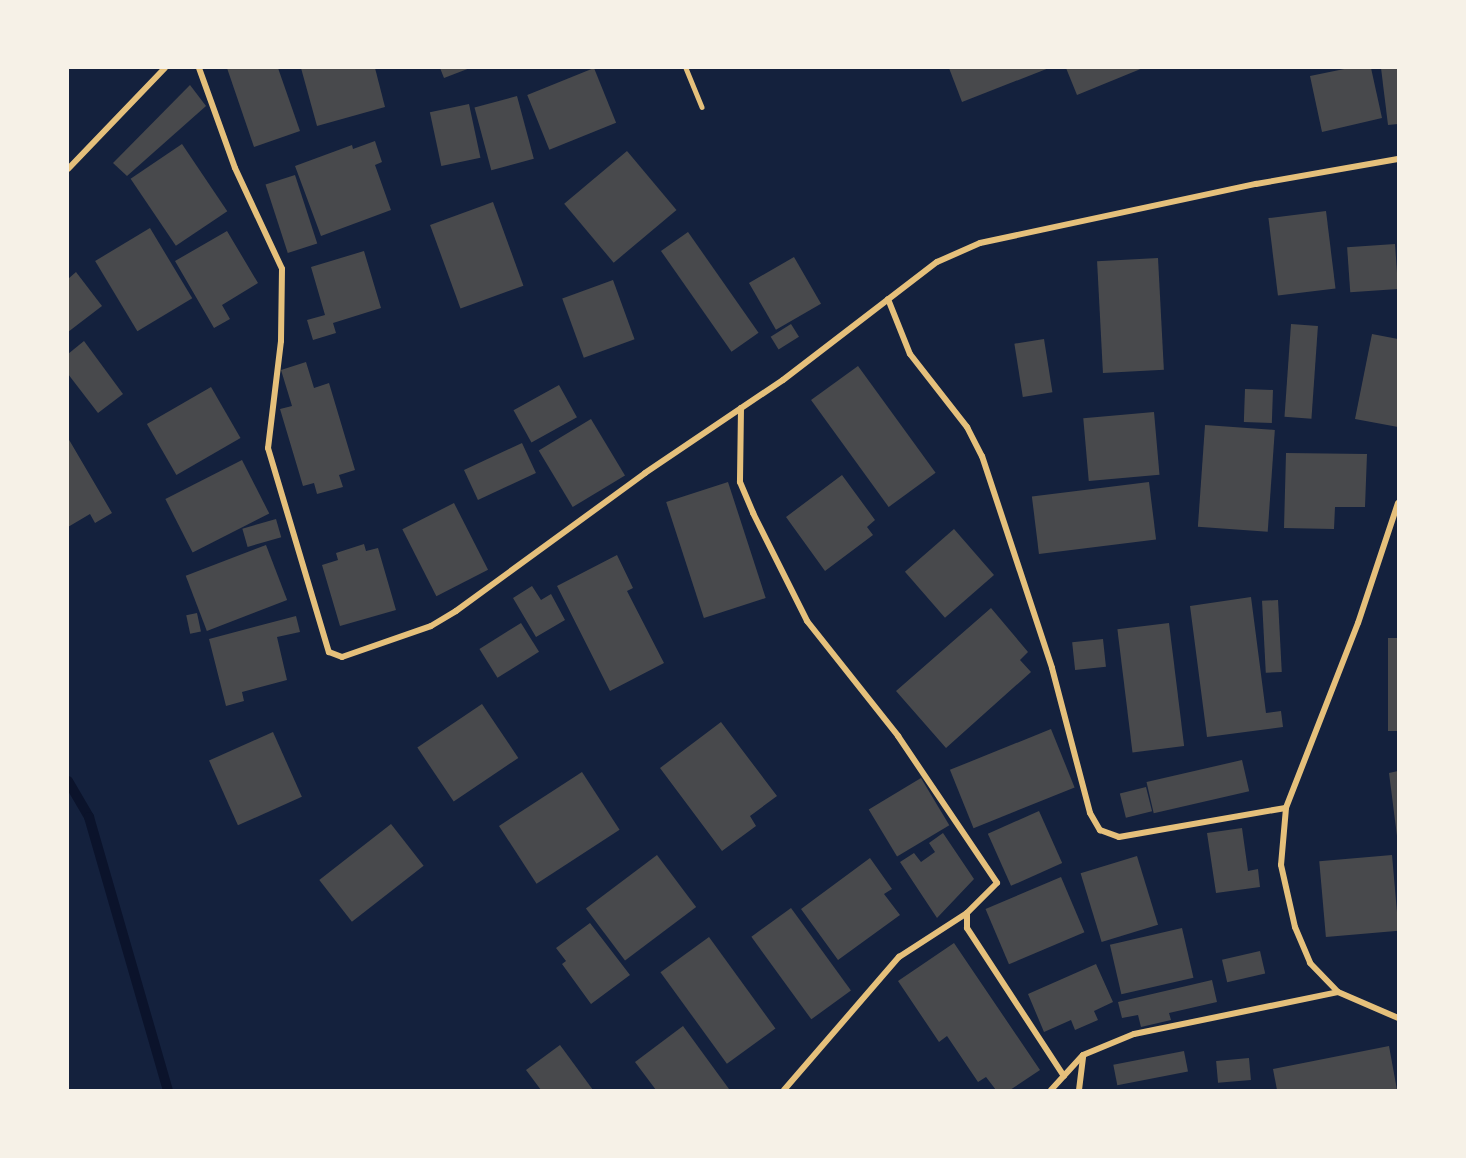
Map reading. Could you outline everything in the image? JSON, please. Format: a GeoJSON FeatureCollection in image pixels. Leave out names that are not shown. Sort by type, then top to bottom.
{"type":"FeatureCollection","features":[{"type":"Feature","properties":{"kind":"street"},"geometry":{"type":"LineString","coordinates":[[68,169],[165,68]]}},
{"type":"Feature","properties":{"kind":"street"},"geometry":{"type":"LineString","coordinates":[[199,68],[234,168],[282,269],[281,341],[268,448],[329,652],[342,657],[431,626],[456,611],[741,408],[937,262],[980,243],[1256,184],[1398,159]]}},
{"type":"Feature","properties":{"kind":"street"},"geometry":{"type":"LineString","coordinates":[[888,299],[910,354],[967,427],[982,456],[1052,668],[1090,813],[1100,830],[1119,837],[1286,808]]}},
{"type":"Feature","properties":{"kind":"street"},"geometry":{"type":"LineString","coordinates":[[741,408],[740,482],[807,621],[898,736],[997,883],[967,913],[899,957],[784,1090]]}},
{"type":"Feature","properties":{"kind":"street"},"geometry":{"type":"LineString","coordinates":[[1398,503],[1358,623],[1286,808],[1281,865],[1295,927],[1310,963],[1338,992],[1398,1018]]}},
{"type":"Feature","properties":{"kind":"street"},"geometry":{"type":"LineString","coordinates":[[967,913],[967,928],[1064,1076]]}},
{"type":"Feature","properties":{"kind":"street"},"geometry":{"type":"LineString","coordinates":[[1051,1090],[1083,1055],[1134,1034],[1338,992]]}},
{"type":"Feature","properties":{"kind":"street"},"geometry":{"type":"LineString","coordinates":[[1079,1090],[1083,1055]]}},
{"type":"Feature","properties":{"kind":"lane"},"geometry":{"type":"LineString","coordinates":[[686,68],[702,107]]}},
{"type":"Feature","properties":{"kind":"building"},"geometry":{"type":"Polygon","coordinates":[[[227,68],[278,68],[300,131],[254,147],[227,68]]]}},
{"type":"Feature","properties":{"kind":"building"},"geometry":{"type":"Polygon","coordinates":[[[301,68],[375,68],[385,107],[317,126],[301,68]]]}},
{"type":"Feature","properties":{"kind":"building"},"geometry":{"type":"Polygon","coordinates":[[[440,68],[470,68],[444,78],[440,68]]]}},
{"type":"Feature","properties":{"kind":"building"},"geometry":{"type":"Polygon","coordinates":[[[594,68],[616,123],[549,150],[527,95],[594,68]]]}},
{"type":"Feature","properties":{"kind":"building"},"geometry":{"type":"Polygon","coordinates":[[[949,68],[1049,68],[962,102],[949,68]]]}},
{"type":"Feature","properties":{"kind":"building"},"geometry":{"type":"Polygon","coordinates":[[[1066,68],[1143,68],[1077,95],[1066,68]]]}},
{"type":"Feature","properties":{"kind":"building"},"geometry":{"type":"Polygon","coordinates":[[[1349,68],[1371,68],[1382,118],[1322,132],[1310,76],[1349,68]]]}},
{"type":"Feature","properties":{"kind":"building"},"geometry":{"type":"Polygon","coordinates":[[[1381,68],[1398,68],[1398,124],[1388,125],[1381,68]]]}},
{"type":"Feature","properties":{"kind":"building"},"geometry":{"type":"Polygon","coordinates":[[[190,85],[206,106],[127,176],[113,163],[190,85]]]}},
{"type":"Feature","properties":{"kind":"building"},"geometry":{"type":"Polygon","coordinates":[[[517,96],[534,159],[491,170],[474,107],[517,96]]]}},
{"type":"Feature","properties":{"kind":"building"},"geometry":{"type":"Polygon","coordinates":[[[469,104],[480,158],[441,166],[430,112],[469,104]]]}},
{"type":"Feature","properties":{"kind":"building"},"geometry":{"type":"Polygon","coordinates":[[[375,141],[382,162],[375,165],[391,210],[321,236],[295,166],[352,145],[353,149],[375,141]]]}},
{"type":"Feature","properties":{"kind":"building"},"geometry":{"type":"Polygon","coordinates":[[[182,144],[227,211],[176,246],[131,179],[182,144]]]}},
{"type":"Feature","properties":{"kind":"building"},"geometry":{"type":"Polygon","coordinates":[[[627,151],[676,210],[614,263],[564,204],[627,151]]]}},
{"type":"Feature","properties":{"kind":"building"},"geometry":{"type":"Polygon","coordinates":[[[295,175],[317,243],[288,253],[266,185],[295,175]]]}},
{"type":"Feature","properties":{"kind":"building"},"geometry":{"type":"Polygon","coordinates":[[[493,202],[523,286],[460,309],[430,225],[493,202]]]}},
{"type":"Feature","properties":{"kind":"building"},"geometry":{"type":"Polygon","coordinates":[[[1326,211],[1336,288],[1278,295],[1268,218],[1326,211]]]}},
{"type":"Feature","properties":{"kind":"building"},"geometry":{"type":"Polygon","coordinates":[[[150,228],[192,298],[137,331],[95,261],[150,228]]]}},
{"type":"Feature","properties":{"kind":"building"},"geometry":{"type":"Polygon","coordinates":[[[227,231],[258,283],[222,305],[230,319],[214,328],[175,261],[227,231]]]}},
{"type":"Feature","properties":{"kind":"building"},"geometry":{"type":"Polygon","coordinates":[[[688,232],[759,333],[732,352],[661,251],[688,232]]]}},
{"type":"Feature","properties":{"kind":"building"},"geometry":{"type":"Polygon","coordinates":[[[1395,244],[1398,289],[1350,292],[1347,247],[1395,244]]]}},
{"type":"Feature","properties":{"kind":"building"},"geometry":{"type":"Polygon","coordinates":[[[364,251],[381,308],[333,323],[336,333],[313,340],[307,320],[325,315],[311,267],[364,251]]]}},
{"type":"Feature","properties":{"kind":"building"},"geometry":{"type":"Polygon","coordinates":[[[794,257],[821,304],[776,330],[749,283],[794,257]]]}},
{"type":"Feature","properties":{"kind":"building"},"geometry":{"type":"Polygon","coordinates":[[[1158,258],[1164,370],[1103,373],[1097,261],[1158,258]]]}},
{"type":"Feature","properties":{"kind":"building"},"geometry":{"type":"Polygon","coordinates":[[[76,272],[102,306],[68,332],[68,279],[76,272]]]}},
{"type":"Feature","properties":{"kind":"building"},"geometry":{"type":"Polygon","coordinates":[[[613,280],[635,339],[584,358],[562,298],[613,280]]]}},
{"type":"Feature","properties":{"kind":"building"},"geometry":{"type":"Polygon","coordinates":[[[791,324],[799,337],[779,349],[771,337],[791,324]]]}},
{"type":"Feature","properties":{"kind":"building"},"geometry":{"type":"Polygon","coordinates":[[[1291,324],[1318,326],[1311,419],[1285,417],[1291,324]]]}},
{"type":"Feature","properties":{"kind":"building"},"geometry":{"type":"Polygon","coordinates":[[[1372,334],[1398,339],[1398,427],[1355,419],[1372,334]]]}},
{"type":"Feature","properties":{"kind":"building"},"geometry":{"type":"Polygon","coordinates":[[[1044,339],[1052,392],[1023,397],[1014,344],[1044,339]]]}},
{"type":"Feature","properties":{"kind":"building"},"geometry":{"type":"Polygon","coordinates":[[[84,341],[123,394],[98,413],[68,374],[68,354],[84,341]]]}},
{"type":"Feature","properties":{"kind":"building"},"geometry":{"type":"Polygon","coordinates":[[[306,362],[314,388],[329,383],[355,470],[339,475],[343,487],[317,494],[314,483],[303,486],[280,409],[292,406],[281,370],[306,362]]]}},
{"type":"Feature","properties":{"kind":"building"},"geometry":{"type":"Polygon","coordinates":[[[858,366],[936,473],[889,507],[811,400],[858,366]]]}},
{"type":"Feature","properties":{"kind":"building"},"geometry":{"type":"Polygon","coordinates":[[[559,385],[577,417],[531,443],[514,410],[559,385]]]}},
{"type":"Feature","properties":{"kind":"building"},"geometry":{"type":"Polygon","coordinates":[[[211,387],[241,438],[176,475],[147,424],[211,387]]]}},
{"type":"Feature","properties":{"kind":"building"},"geometry":{"type":"Polygon","coordinates":[[[1245,389],[1273,390],[1272,423],[1244,422],[1245,389]]]}},
{"type":"Feature","properties":{"kind":"building"},"geometry":{"type":"Polygon","coordinates":[[[1154,412],[1159,475],[1089,481],[1083,418],[1154,412]]]}},
{"type":"Feature","properties":{"kind":"building"},"geometry":{"type":"Polygon","coordinates":[[[591,419],[625,476],[573,507],[539,450],[591,419]]]}},
{"type":"Feature","properties":{"kind":"building"},"geometry":{"type":"Polygon","coordinates":[[[1205,425],[1275,430],[1268,532],[1198,527],[1205,425]]]}},
{"type":"Feature","properties":{"kind":"building"},"geometry":{"type":"Polygon","coordinates":[[[68,438],[112,513],[95,523],[90,514],[68,527],[68,438]]]}},
{"type":"Feature","properties":{"kind":"building"},"geometry":{"type":"Polygon","coordinates":[[[522,443],[536,473],[478,500],[464,470],[522,443]]]}},
{"type":"Feature","properties":{"kind":"building"},"geometry":{"type":"Polygon","coordinates":[[[1286,453],[1367,454],[1365,507],[1335,507],[1334,529],[1284,528],[1286,453]]]}},
{"type":"Feature","properties":{"kind":"building"},"geometry":{"type":"Polygon","coordinates":[[[242,460],[269,513],[193,553],[165,499],[242,460]]]}},
{"type":"Feature","properties":{"kind":"building"},"geometry":{"type":"Polygon","coordinates":[[[842,475],[875,520],[867,527],[873,535],[825,571],[786,517],[842,475]]]}},
{"type":"Feature","properties":{"kind":"building"},"geometry":{"type":"Polygon","coordinates":[[[728,482],[766,598],[704,618],[666,502],[728,482]]]}},
{"type":"Feature","properties":{"kind":"building"},"geometry":{"type":"Polygon","coordinates":[[[1149,482],[1156,540],[1039,554],[1032,496],[1149,482]]]}},
{"type":"Feature","properties":{"kind":"building"},"geometry":{"type":"Polygon","coordinates":[[[454,503],[488,570],[436,596],[402,529],[454,503]]]}},
{"type":"Feature","properties":{"kind":"building"},"geometry":{"type":"Polygon","coordinates":[[[276,519],[281,537],[248,547],[242,529],[276,519]]]}},
{"type":"Feature","properties":{"kind":"building"},"geometry":{"type":"Polygon","coordinates":[[[954,529],[994,575],[945,618],[905,572],[954,529]]]}},
{"type":"Feature","properties":{"kind":"building"},"geometry":{"type":"Polygon","coordinates":[[[364,544],[366,551],[378,548],[396,610],[340,626],[322,565],[338,560],[336,553],[364,544]]]}},
{"type":"Feature","properties":{"kind":"building"},"geometry":{"type":"Polygon","coordinates":[[[266,545],[287,600],[207,631],[186,576],[266,545]]]}},
{"type":"Feature","properties":{"kind":"building"},"geometry":{"type":"Polygon","coordinates":[[[617,555],[633,588],[627,591],[664,663],[610,691],[557,586],[617,555]]]}},
{"type":"Feature","properties":{"kind":"building"},"geometry":{"type":"Polygon","coordinates":[[[532,586],[541,600],[551,594],[565,620],[536,637],[513,598],[532,586]]]}},
{"type":"Feature","properties":{"kind":"building"},"geometry":{"type":"Polygon","coordinates":[[[1251,597],[1266,713],[1281,711],[1283,727],[1207,737],[1190,606],[1251,597]]]}},
{"type":"Feature","properties":{"kind":"building"},"geometry":{"type":"Polygon","coordinates":[[[1278,600],[1282,672],[1266,673],[1262,601],[1278,600]]]}},
{"type":"Feature","properties":{"kind":"building"},"geometry":{"type":"Polygon","coordinates":[[[991,608],[1028,652],[1020,660],[1031,672],[946,748],[896,691],[991,608]]]}},
{"type":"Feature","properties":{"kind":"building"},"geometry":{"type":"Polygon","coordinates":[[[197,613],[201,632],[190,634],[186,615],[197,613]]]}},
{"type":"Feature","properties":{"kind":"building"},"geometry":{"type":"Polygon","coordinates":[[[296,616],[300,632],[277,637],[287,680],[242,692],[244,701],[226,706],[209,639],[296,616]]]}},
{"type":"Feature","properties":{"kind":"building"},"geometry":{"type":"Polygon","coordinates":[[[521,623],[539,652],[497,678],[479,649],[521,623]]]}},
{"type":"Feature","properties":{"kind":"building"},"geometry":{"type":"Polygon","coordinates":[[[1169,623],[1184,746],[1132,752],[1117,629],[1169,623]]]}},
{"type":"Feature","properties":{"kind":"building"},"geometry":{"type":"Polygon","coordinates":[[[1388,638],[1398,638],[1398,731],[1388,731],[1388,638]]]}},
{"type":"Feature","properties":{"kind":"building"},"geometry":{"type":"Polygon","coordinates":[[[1103,639],[1106,667],[1075,670],[1072,642],[1103,639]]]}},
{"type":"Feature","properties":{"kind":"building"},"geometry":{"type":"Polygon","coordinates":[[[482,704],[518,758],[454,802],[417,748],[482,704]]]}},
{"type":"Feature","properties":{"kind":"building"},"geometry":{"type":"Polygon","coordinates":[[[721,722],[777,796],[750,816],[756,826],[722,851],[660,768],[721,722]]]}},
{"type":"Feature","properties":{"kind":"building"},"geometry":{"type":"Polygon","coordinates":[[[1051,729],[1075,787],[974,828],[950,770],[1051,729]]]}},
{"type":"Feature","properties":{"kind":"building"},"geometry":{"type":"Polygon","coordinates":[[[273,732],[302,797],[238,825],[209,760],[273,732]]]}},
{"type":"Feature","properties":{"kind":"building"},"geometry":{"type":"Polygon","coordinates":[[[1242,760],[1249,791],[1154,813],[1147,782],[1242,760]]]}},
{"type":"Feature","properties":{"kind":"building"},"geometry":{"type":"Polygon","coordinates":[[[1398,771],[1398,836],[1397,836],[1389,773],[1398,771]]]}},
{"type":"Feature","properties":{"kind":"building"},"geometry":{"type":"Polygon","coordinates":[[[582,772],[620,830],[537,884],[499,826],[582,772]]]}},
{"type":"Feature","properties":{"kind":"building"},"geometry":{"type":"Polygon","coordinates":[[[921,778],[949,825],[897,857],[869,809],[921,778]]]}},
{"type":"Feature","properties":{"kind":"building"},"geometry":{"type":"Polygon","coordinates":[[[1146,787],[1152,811],[1126,818],[1120,794],[1146,787]]]}},
{"type":"Feature","properties":{"kind":"building"},"geometry":{"type":"Polygon","coordinates":[[[1039,811],[1062,863],[1011,886],[988,834],[1039,811]]]}},
{"type":"Feature","properties":{"kind":"building"},"geometry":{"type":"Polygon","coordinates":[[[391,824],[424,866],[352,922],[319,880],[391,824]]]}},
{"type":"Feature","properties":{"kind":"building"},"geometry":{"type":"Polygon","coordinates":[[[1242,828],[1248,871],[1258,869],[1260,887],[1216,893],[1207,833],[1242,828]]]}},
{"type":"Feature","properties":{"kind":"building"},"geometry":{"type":"Polygon","coordinates":[[[943,833],[974,879],[937,918],[900,862],[914,853],[921,862],[935,852],[929,843],[943,833]]]}},
{"type":"Feature","properties":{"kind":"building"},"geometry":{"type":"Polygon","coordinates":[[[657,855],[696,907],[625,960],[586,909],[657,855]]]}},
{"type":"Feature","properties":{"kind":"building"},"geometry":{"type":"Polygon","coordinates":[[[1392,855],[1398,931],[1326,937],[1319,861],[1392,855]]]}},
{"type":"Feature","properties":{"kind":"building"},"geometry":{"type":"Polygon","coordinates":[[[1137,856],[1158,925],[1102,942],[1081,873],[1137,856]]]}},
{"type":"Feature","properties":{"kind":"building"},"geometry":{"type":"Polygon","coordinates":[[[870,858],[892,889],[884,894],[900,915],[838,960],[801,909],[870,858]]]}},
{"type":"Feature","properties":{"kind":"building"},"geometry":{"type":"Polygon","coordinates":[[[1061,877],[1084,932],[1009,964],[986,909],[1061,877]]]}},
{"type":"Feature","properties":{"kind":"building"},"geometry":{"type":"Polygon","coordinates":[[[791,908],[851,991],[811,1019],[751,937],[791,908]]]}},
{"type":"Feature","properties":{"kind":"building"},"geometry":{"type":"Polygon","coordinates":[[[590,923],[630,975],[591,1004],[562,964],[566,961],[556,948],[590,923]]]}},
{"type":"Feature","properties":{"kind":"building"},"geometry":{"type":"Polygon","coordinates":[[[1182,928],[1193,978],[1121,994],[1110,945],[1182,928]]]}},
{"type":"Feature","properties":{"kind":"building"},"geometry":{"type":"Polygon","coordinates":[[[709,937],[775,1028],[727,1064],[660,972],[709,937]]]}},
{"type":"Feature","properties":{"kind":"building"},"geometry":{"type":"Polygon","coordinates":[[[954,943],[1040,1070],[1010,1090],[996,1090],[986,1077],[978,1082],[947,1036],[939,1042],[898,981],[954,943]]]}},
{"type":"Feature","properties":{"kind":"building"},"geometry":{"type":"Polygon","coordinates":[[[1260,951],[1265,973],[1227,982],[1222,960],[1260,951]]]}},
{"type":"Feature","properties":{"kind":"building"},"geometry":{"type":"Polygon","coordinates":[[[1096,964],[1113,1002],[1094,1011],[1098,1020],[1075,1030],[1071,1020],[1044,1032],[1028,994],[1096,964]]]}},
{"type":"Feature","properties":{"kind":"building"},"geometry":{"type":"Polygon","coordinates":[[[1212,980],[1217,1002],[1169,1013],[1171,1020],[1141,1027],[1138,1015],[1122,1018],[1118,1002],[1212,980]]]}},
{"type":"Feature","properties":{"kind":"building"},"geometry":{"type":"Polygon","coordinates":[[[683,1026],[729,1089],[656,1090],[635,1062],[683,1026]]]}},
{"type":"Feature","properties":{"kind":"building"},"geometry":{"type":"Polygon","coordinates":[[[560,1045],[593,1090],[541,1090],[526,1070],[560,1045]]]}},
{"type":"Feature","properties":{"kind":"building"},"geometry":{"type":"Polygon","coordinates":[[[1389,1046],[1397,1090],[1277,1090],[1273,1069],[1389,1046]]]}},
{"type":"Feature","properties":{"kind":"building"},"geometry":{"type":"Polygon","coordinates":[[[1184,1051],[1188,1072],[1117,1085],[1113,1065],[1184,1051]]]}},
{"type":"Feature","properties":{"kind":"building"},"geometry":{"type":"Polygon","coordinates":[[[1249,1058],[1251,1080],[1218,1083],[1216,1061],[1249,1058]]]}},
{"type":"Feature","properties":{"kind":"waterway"},"geometry":{"type":"LineString","coordinates":[[68,781],[89,817],[168,1090]]}}]}
